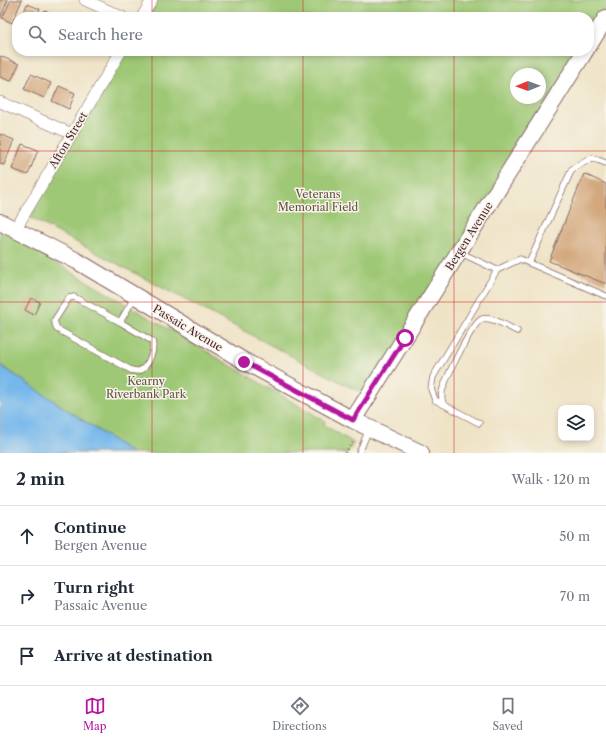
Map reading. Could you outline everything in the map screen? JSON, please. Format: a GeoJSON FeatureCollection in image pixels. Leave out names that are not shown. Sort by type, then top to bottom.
{"type":"FeatureCollection","features":[{"type":"Feature","properties":{"kind":"main road"},"geometry":{"type":"LineString","coordinates":[[594,38],[604,25]]}},
{"type":"Feature","properties":{"kind":"main road","name":"Bergen Avenue"},"geometry":{"type":"LineString","coordinates":[[353,420],[583,56]]}},
{"type":"Feature","properties":{"kind":"main road","name":"Passaic Avenue"},"geometry":{"type":"LineString","coordinates":[[0,222],[77,261],[244,362],[353,420],[421,453]]}},
{"type":"Feature","properties":{"kind":"street"},"geometry":{"type":"LineString","coordinates":[[85,0],[111,12]]}},
{"type":"Feature","properties":{"kind":"street"},"geometry":{"type":"LineString","coordinates":[[145,12],[152,0]]}},
{"type":"Feature","properties":{"kind":"street","name":"Afton Street"},"geometry":{"type":"LineString","coordinates":[[16,230],[118,56]]}},
{"type":"Feature","properties":{"kind":"street"},"geometry":{"type":"LineString","coordinates":[[0,102],[72,134]]}},
{"type":"Feature","properties":{"kind":"lane"},"geometry":{"type":"LineString","coordinates":[[529,263],[572,169],[592,158],[606,163]]}},
{"type":"Feature","properties":{"kind":"lane"},"geometry":{"type":"LineString","coordinates":[[459,252],[497,270]]}},
{"type":"Feature","properties":{"kind":"lane"},"geometry":{"type":"LineString","coordinates":[[479,422],[435,400],[431,389],[433,377],[497,270],[520,259],[606,296]]}},
{"type":"Feature","properties":{"kind":"lane"},"geometry":{"type":"LineString","coordinates":[[120,322],[136,296]]}},
{"type":"Feature","properties":{"kind":"lane"},"geometry":{"type":"LineString","coordinates":[[69,298],[74,298],[120,322],[152,342],[154,351],[142,369],[138,371],[132,370],[57,329],[54,321],[65,302],[69,298]]}},
{"type":"Feature","properties":{"kind":"lane"},"geometry":{"type":"LineString","coordinates":[[442,404],[441,394],[453,365],[475,325],[481,320],[488,318],[517,331]]}},
{"type":"Feature","properties":{"kind":"lane"},"geometry":{"type":"LineString","coordinates":[[359,453],[369,428]]}},
{"type":"Feature","properties":{"kind":"path"},"geometry":{"type":"LineString","coordinates":[[345,453],[353,442]]}},
{"type":"Feature","properties":{"kind":"green space","name":"Veterans Memorial Field"},"geometry":{"type":"Polygon","coordinates":[[[152,0],[606,0],[606,26],[594,45],[594,12],[145,12],[152,0]]]}},
{"type":"Feature","properties":{"kind":"green space","name":"Veterans Memorial Field"},"geometry":{"type":"Polygon","coordinates":[[[119,56],[587,56],[371,396],[346,385],[25,215],[119,56]]]}},
{"type":"Feature","properties":{"kind":"green space","name":"Kearny Riverbank Park"},"geometry":{"type":"Polygon","coordinates":[[[0,230],[325,421],[324,425],[354,443],[347,453],[132,453],[0,365],[0,230]]]}},
{"type":"Feature","properties":{"kind":"water"},"geometry":{"type":"Polygon","coordinates":[[[0,365],[132,453],[0,453],[0,365]]]}},
{"type":"Feature","properties":{"kind":"building"},"geometry":{"type":"Polygon","coordinates":[[[0,0],[8,0],[0,18],[0,0]]]}},
{"type":"Feature","properties":{"kind":"building"},"geometry":{"type":"Polygon","coordinates":[[[11,0],[22,0],[17,12],[12,12],[12,23],[2,18],[11,0]]]}},
{"type":"Feature","properties":{"kind":"building"},"geometry":{"type":"Polygon","coordinates":[[[27,4],[40,9],[39,12],[24,12],[27,4]]]}},
{"type":"Feature","properties":{"kind":"building"},"geometry":{"type":"Polygon","coordinates":[[[0,56],[19,64],[11,81],[0,77],[0,56]]]}},
{"type":"Feature","properties":{"kind":"building"},"geometry":{"type":"Polygon","coordinates":[[[31,74],[51,83],[44,98],[24,89],[31,74]]]}},
{"type":"Feature","properties":{"kind":"building"},"geometry":{"type":"Polygon","coordinates":[[[59,86],[75,93],[69,109],[52,101],[59,86]]]}},
{"type":"Feature","properties":{"kind":"building"},"geometry":{"type":"Polygon","coordinates":[[[0,134],[14,140],[4,165],[0,164],[0,134]]]}},
{"type":"Feature","properties":{"kind":"building"},"geometry":{"type":"Polygon","coordinates":[[[22,144],[38,150],[28,175],[12,169],[22,144]]]}},
{"type":"Feature","properties":{"kind":"building"},"geometry":{"type":"Polygon","coordinates":[[[584,174],[606,184],[606,284],[549,261],[584,174]]]}},
{"type":"Feature","properties":{"kind":"building"},"geometry":{"type":"Polygon","coordinates":[[[31,298],[40,302],[34,315],[25,310],[31,298]]]}},
{"type":"Feature","properties":{"kind":"route"},"geometry":{"type":"LineString","coordinates":[[244,362],[353,420],[405,338]]}}]}
